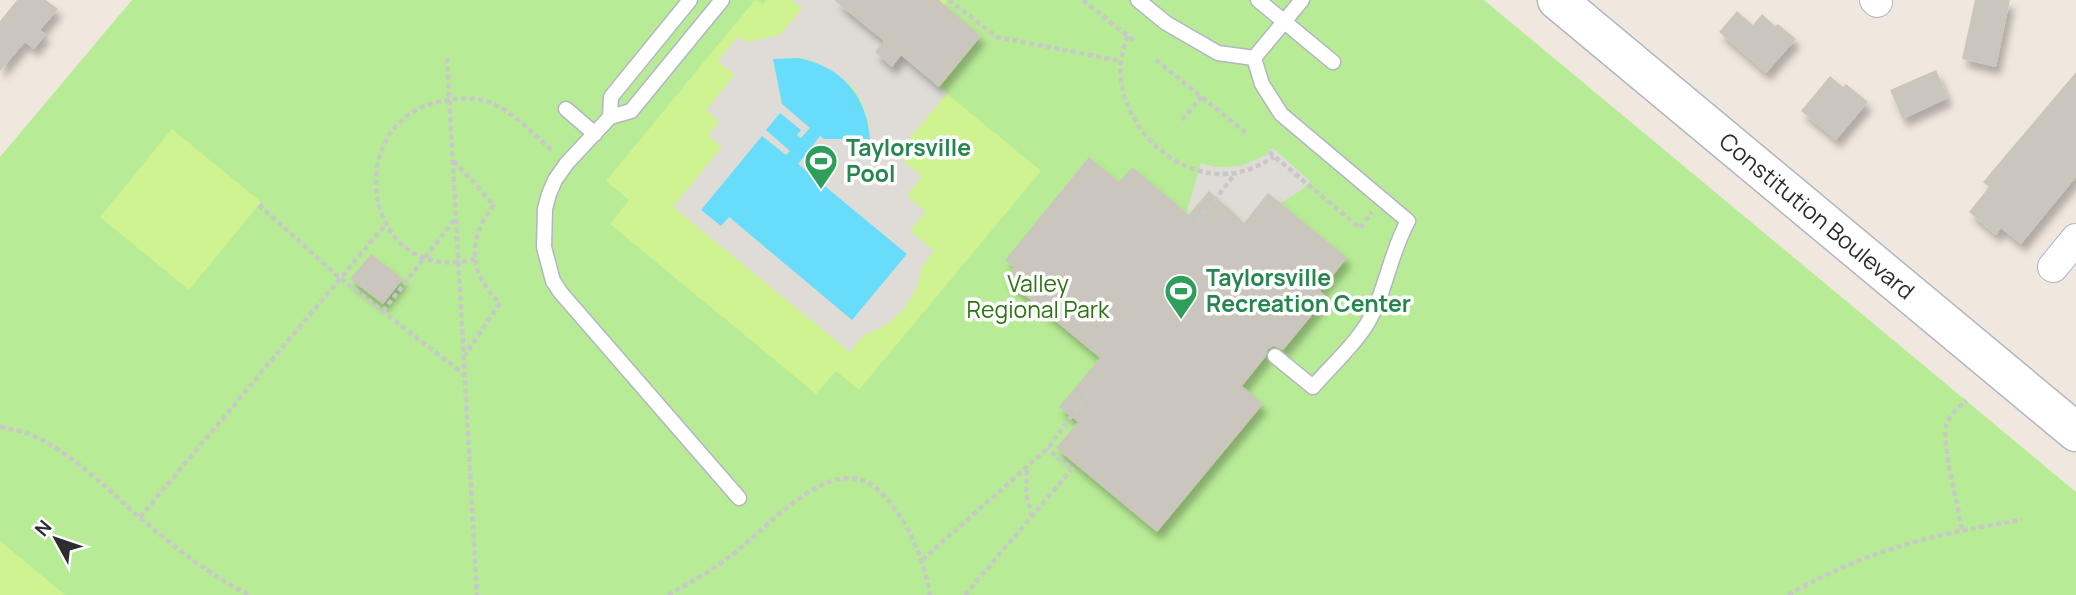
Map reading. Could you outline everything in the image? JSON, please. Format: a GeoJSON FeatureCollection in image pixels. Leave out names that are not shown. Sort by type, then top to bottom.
{"type":"FeatureCollection","features":[{"type":"Feature","properties":{"kind":"main road","name":"Constitution Boulevard"},"geometry":{"type":"LineString","coordinates":[[1557,0],[2076,432]]}},
{"type":"Feature","properties":{"kind":"street"},"geometry":{"type":"LineString","coordinates":[[2053,267],[2076,239]]}},
{"type":"Feature","properties":{"kind":"lane"},"geometry":{"type":"LineString","coordinates":[[610,117],[611,97],[690,0]]}},
{"type":"Feature","properties":{"kind":"lane"},"geometry":{"type":"LineString","coordinates":[[722,0],[631,111],[610,117],[567,163],[549,194],[545,209],[544,239],[547,265],[553,281],[582,319],[739,498]]}},
{"type":"Feature","properties":{"kind":"lane"},"geometry":{"type":"LineString","coordinates":[[1138,0],[1166,23],[1218,52],[1254,58]]}},
{"type":"Feature","properties":{"kind":"lane"},"geometry":{"type":"LineString","coordinates":[[1258,0],[1333,62]]}},
{"type":"Feature","properties":{"kind":"lane"},"geometry":{"type":"LineString","coordinates":[[1254,58],[1302,0]]}},
{"type":"Feature","properties":{"kind":"lane"},"geometry":{"type":"LineString","coordinates":[[1254,58],[1262,84],[1281,114],[1408,221],[1399,237],[1377,303],[1366,325],[1313,387],[1275,356]]}},
{"type":"Feature","properties":{"kind":"lane"},"geometry":{"type":"LineString","coordinates":[[566,109],[595,134]]}},
{"type":"Feature","properties":{"kind":"path"},"geometry":{"type":"LineString","coordinates":[[949,0],[997,37],[1121,61]]}},
{"type":"Feature","properties":{"kind":"path"},"geometry":{"type":"LineString","coordinates":[[1083,0],[1133,41]]}},
{"type":"Feature","properties":{"kind":"path"},"geometry":{"type":"LineString","coordinates":[[1128,36],[1121,61],[1123,97],[1143,132],[1160,147],[1175,159],[1199,170],[1221,174],[1258,166],[1274,157]]}},
{"type":"Feature","properties":{"kind":"path"},"geometry":{"type":"LineString","coordinates":[[447,58],[477,595]]}},
{"type":"Feature","properties":{"kind":"path"},"geometry":{"type":"LineString","coordinates":[[1156,60],[1246,133]]}},
{"type":"Feature","properties":{"kind":"path"},"geometry":{"type":"LineString","coordinates":[[1182,120],[1201,97]]}},
{"type":"Feature","properties":{"kind":"path"},"geometry":{"type":"LineString","coordinates":[[475,260],[441,264],[425,259],[402,244],[386,224],[378,205],[375,187],[381,153],[390,135],[403,119],[421,108],[451,99],[477,99],[498,107],[555,153]]}},
{"type":"Feature","properties":{"kind":"path"},"geometry":{"type":"LineString","coordinates":[[1160,147],[1164,141]]}},
{"type":"Feature","properties":{"kind":"path"},"geometry":{"type":"LineString","coordinates":[[1269,152],[1360,228],[1373,212]]}},
{"type":"Feature","properties":{"kind":"path"},"geometry":{"type":"LineString","coordinates":[[453,159],[494,205],[477,234],[475,260],[486,288],[500,303],[464,355]]}},
{"type":"Feature","properties":{"kind":"path"},"geometry":{"type":"LineString","coordinates":[[1198,221],[1235,173]]}},
{"type":"Feature","properties":{"kind":"path"},"geometry":{"type":"LineString","coordinates":[[259,205],[341,279],[465,376]]}},
{"type":"Feature","properties":{"kind":"path"},"geometry":{"type":"LineString","coordinates":[[383,311],[457,218]]}},
{"type":"Feature","properties":{"kind":"path"},"geometry":{"type":"LineString","coordinates":[[140,517],[386,224]]}},
{"type":"Feature","properties":{"kind":"path"},"geometry":{"type":"LineString","coordinates":[[922,560],[1047,449],[1087,395]]}},
{"type":"Feature","properties":{"kind":"path"},"geometry":{"type":"LineString","coordinates":[[1962,529],[1946,441],[1946,426],[1951,416],[1966,400]]}},
{"type":"Feature","properties":{"kind":"path"},"geometry":{"type":"LineString","coordinates":[[0,427],[28,433],[60,451],[183,553],[213,575],[250,595]]}},
{"type":"Feature","properties":{"kind":"path"},"geometry":{"type":"LineString","coordinates":[[965,595],[1072,469],[1047,449]]}},
{"type":"Feature","properties":{"kind":"path"},"geometry":{"type":"LineString","coordinates":[[1027,469],[1026,494],[1032,517]]}},
{"type":"Feature","properties":{"kind":"path"},"geometry":{"type":"LineString","coordinates":[[668,595],[733,555],[806,494],[837,479],[862,480],[881,492],[902,518],[922,560],[930,595]]}},
{"type":"Feature","properties":{"kind":"path"},"geometry":{"type":"LineString","coordinates":[[1787,595],[1842,567],[1884,550],[1962,529],[2022,520]]}},
{"type":"Feature","properties":{"kind":"green space","name":"Valley Regional Park"},"geometry":{"type":"Polygon","coordinates":[[[132,0],[1484,0],[2076,492],[2076,595],[0,595],[0,157],[132,0]]]}},
{"type":"Feature","properties":{"kind":"green space","name":"Taylorsville Pool"},"geometry":{"type":"Polygon","coordinates":[[[755,0],[763,4],[766,0],[947,0],[944,5],[981,36],[939,87],[1041,171],[859,390],[836,371],[816,394],[610,224],[629,200],[606,181],[755,0]]]}},
{"type":"Feature","properties":{"kind":"green space"},"geometry":{"type":"Polygon","coordinates":[[[172,129],[261,202],[189,290],[100,217],[172,129]]]}},
{"type":"Feature","properties":{"kind":"green space"},"geometry":{"type":"Polygon","coordinates":[[[0,541],[65,595],[0,595],[0,541]]]}},
{"type":"Feature","properties":{"kind":"shaded area"},"geometry":{"type":"Polygon","coordinates":[[[792,0],[834,0],[884,41],[875,52],[892,66],[901,55],[947,93],[896,155],[922,176],[907,196],[926,212],[910,231],[934,251],[922,266],[917,287],[904,309],[885,326],[864,335],[850,352],[673,207],[722,147],[708,136],[719,122],[706,110],[735,75],[718,61],[738,36],[745,42],[780,35],[802,9],[792,0]],[[773,59],[782,104],[810,127],[801,138],[797,135],[801,130],[766,130],[790,150],[786,155],[762,136],[729,217],[852,319],[797,164],[820,136],[870,139],[869,127],[863,104],[850,84],[810,60],[773,59]]]}},
{"type":"Feature","properties":{"kind":"shaded area"},"geometry":{"type":"Polygon","coordinates":[[[1273,148],[1310,181],[1303,189],[1281,203],[1268,193],[1244,223],[1226,205],[1210,219],[1209,191],[1185,218],[1201,163],[1215,167],[1240,166],[1262,157],[1273,148]]]}},
{"type":"Feature","properties":{"kind":"water"},"geometry":{"type":"Polygon","coordinates":[[[799,58],[828,68],[850,86],[864,109],[870,139],[824,139],[820,136],[798,164],[907,254],[852,320],[729,217],[721,226],[701,210],[762,136],[786,155],[790,151],[766,130],[780,113],[801,130],[797,135],[801,138],[810,128],[782,104],[773,59],[799,58]]]}},
{"type":"Feature","properties":{"kind":"building"},"geometry":{"type":"Polygon","coordinates":[[[17,0],[46,0],[58,9],[40,30],[46,34],[34,49],[25,42],[0,71],[0,21],[17,0]]]}},
{"type":"Feature","properties":{"kind":"building"},"geometry":{"type":"Polygon","coordinates":[[[834,0],[939,0],[981,36],[939,87],[901,55],[892,67],[875,52],[884,41],[834,0]]]}},
{"type":"Feature","properties":{"kind":"building"},"geometry":{"type":"Polygon","coordinates":[[[1975,0],[2010,0],[1996,67],[1962,59],[1975,0]]]}},
{"type":"Feature","properties":{"kind":"building"},"geometry":{"type":"Polygon","coordinates":[[[1737,11],[1753,25],[1762,14],[1796,39],[1766,73],[1719,32],[1737,11]]]}},
{"type":"Feature","properties":{"kind":"building"},"geometry":{"type":"Polygon","coordinates":[[[1936,70],[1948,98],[1903,119],[1890,90],[1936,70]]]}},
{"type":"Feature","properties":{"kind":"building"},"geometry":{"type":"Polygon","coordinates":[[[2076,72],[2076,177],[2021,244],[2001,228],[1996,235],[1969,212],[1989,187],[1983,182],[2076,72]]]}},
{"type":"Feature","properties":{"kind":"building"},"geometry":{"type":"Polygon","coordinates":[[[1830,76],[1843,87],[1846,84],[1868,102],[1836,140],[1801,111],[1830,76]]]}},
{"type":"Feature","properties":{"kind":"building","name":"Taylorsville Recreation Center"},"geometry":{"type":"Polygon","coordinates":[[[1089,157],[1119,182],[1132,167],[1189,215],[1209,191],[1244,223],[1268,193],[1347,258],[1320,291],[1327,297],[1283,350],[1274,346],[1268,349],[1266,356],[1242,386],[1263,404],[1157,532],[1056,448],[1078,422],[1059,407],[1100,358],[1004,278],[1014,267],[1005,260],[1089,157]]]}},
{"type":"Feature","properties":{"kind":"building"},"geometry":{"type":"Polygon","coordinates":[[[371,254],[403,279],[383,304],[350,279],[371,254]]]}},
{"type":"Feature","properties":{"kind":"place","name":"Taylorsville Pool"},"geometry":{"type":"Point","coordinates":[821,191]}},
{"type":"Feature","properties":{"kind":"place","name":"Taylorsville Recreation Center"},"geometry":{"type":"Point","coordinates":[1181,321]}}]}
